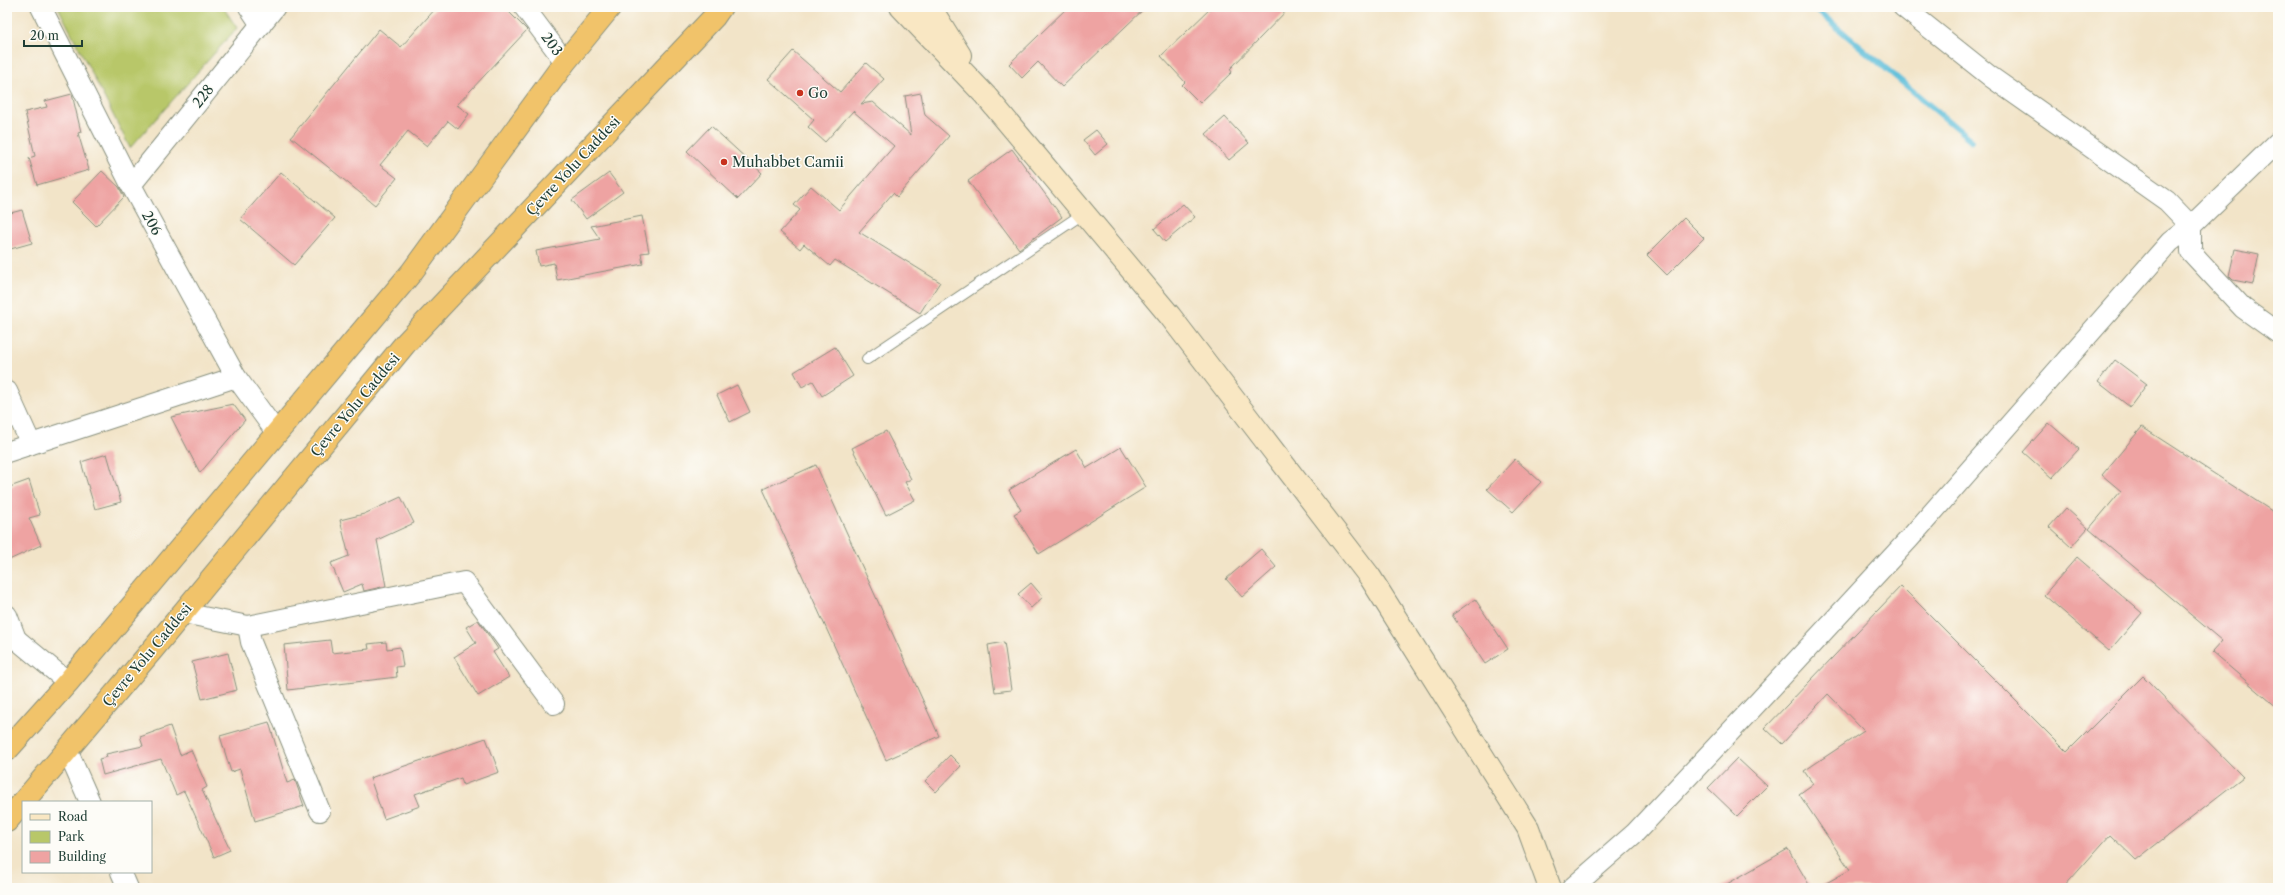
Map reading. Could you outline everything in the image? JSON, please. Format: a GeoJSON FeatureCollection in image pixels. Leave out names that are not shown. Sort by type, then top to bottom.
{"type":"FeatureCollection","features":[{"type":"Feature","properties":{"kind":"highway"},"geometry":{"type":"LineString","coordinates":[[7,750],[68,682],[276,432],[411,273],[565,62],[610,7]]}},
{"type":"Feature","properties":{"kind":"highway","name":"Çevre Yolu Caddesi"},"geometry":{"type":"LineString","coordinates":[[24,801],[405,344],[721,10]]}},
{"type":"Feature","properties":{"kind":"highway","name":"Çevre Yolu Caddesi"},"geometry":{"type":"LineString","coordinates":[[7,821],[22,803]]}},
{"type":"Feature","properties":{"kind":"main road"},"geometry":{"type":"LineString","coordinates":[[901,7],[985,94],[1170,316],[1370,577],[1528,828],[1550,888]]}},
{"type":"Feature","properties":{"kind":"main road"},"geometry":{"type":"LineString","coordinates":[[930,7],[985,94]]}},
{"type":"Feature","properties":{"kind":"street","name":"206"},"geometry":{"type":"LineString","coordinates":[[41,7],[131,185],[236,377],[276,432]]}},
{"type":"Feature","properties":{"kind":"street"},"geometry":{"type":"LineString","coordinates":[[249,7],[261,25]]}},
{"type":"Feature","properties":{"kind":"street","name":"228"},"geometry":{"type":"LineString","coordinates":[[131,185],[275,7]]}},
{"type":"Feature","properties":{"kind":"street","name":"203"},"geometry":{"type":"LineString","coordinates":[[524,7],[565,62]]}},
{"type":"Feature","properties":{"kind":"street"},"geometry":{"type":"LineString","coordinates":[[1903,7],[1991,77],[2167,201],[2191,226],[2191,252],[2243,308],[2278,333]]}},
{"type":"Feature","properties":{"kind":"street"},"geometry":{"type":"LineString","coordinates":[[1572,888],[1635,833],[1910,538],[2170,242],[2191,226],[2278,142]]}},
{"type":"Feature","properties":{"kind":"street"},"geometry":{"type":"LineString","coordinates":[[7,452],[236,377]]}},
{"type":"Feature","properties":{"kind":"street"},"geometry":{"type":"LineString","coordinates":[[7,391],[31,444]]}},
{"type":"Feature","properties":{"kind":"street"},"geometry":{"type":"LineString","coordinates":[[182,613],[248,626],[464,582],[554,704]]}},
{"type":"Feature","properties":{"kind":"street"},"geometry":{"type":"LineString","coordinates":[[7,615],[12,639],[68,682]]}},
{"type":"Feature","properties":{"kind":"street"},"geometry":{"type":"LineString","coordinates":[[248,626],[252,642],[320,811]]}},
{"type":"Feature","properties":{"kind":"street"},"geometry":{"type":"LineString","coordinates":[[67,750],[90,801]]}},
{"type":"Feature","properties":{"kind":"street"},"geometry":{"type":"LineString","coordinates":[[121,873],[128,888]]}},
{"type":"Feature","properties":{"kind":"lane"},"geometry":{"type":"LineString","coordinates":[[868,359],[1084,212]]}},
{"type":"Feature","properties":{"kind":"green space"},"geometry":{"type":"Polygon","coordinates":[[[58,7],[223,7],[237,28],[130,148],[58,7]]]}},
{"type":"Feature","properties":{"kind":"building"},"geometry":{"type":"Polygon","coordinates":[[[437,7],[504,7],[527,30],[457,105],[469,114],[458,129],[448,121],[427,146],[408,131],[380,165],[397,178],[375,205],[291,137],[379,29],[401,47],[437,7]]]}},
{"type":"Feature","properties":{"kind":"building"},"geometry":{"type":"Polygon","coordinates":[[[1068,7],[1146,7],[1062,87],[1038,62],[1022,78],[1009,64],[1068,7]]]}},
{"type":"Feature","properties":{"kind":"building"},"geometry":{"type":"Polygon","coordinates":[[[1212,7],[1290,7],[1230,69],[1232,72],[1200,103],[1182,85],[1185,82],[1161,56],[1212,7]]]}},
{"type":"Feature","properties":{"kind":"building"},"geometry":{"type":"Polygon","coordinates":[[[793,51],[840,92],[866,63],[884,79],[861,104],[873,102],[911,135],[905,96],[921,93],[925,115],[949,136],[897,197],[893,193],[859,232],[940,282],[920,313],[835,260],[830,266],[804,244],[800,249],[780,232],[800,210],[794,205],[811,186],[839,210],[894,146],[853,111],[825,142],[808,127],[814,120],[768,79],[793,51]]]}},
{"type":"Feature","properties":{"kind":"building"},"geometry":{"type":"Polygon","coordinates":[[[72,94],[81,132],[78,133],[89,170],[37,185],[29,158],[35,156],[25,112],[47,107],[45,101],[72,94]]]}},
{"type":"Feature","properties":{"kind":"building"},"geometry":{"type":"Polygon","coordinates":[[[1225,117],[1249,143],[1229,160],[1206,134],[1225,117]]]}},
{"type":"Feature","properties":{"kind":"building","name":"Muhabbet Camii"},"geometry":{"type":"Polygon","coordinates":[[[711,126],[762,173],[738,199],[687,151],[711,126]]]}},
{"type":"Feature","properties":{"kind":"building"},"geometry":{"type":"Polygon","coordinates":[[[1096,130],[1108,144],[1095,155],[1083,140],[1096,130]]]}},
{"type":"Feature","properties":{"kind":"building"},"geometry":{"type":"Polygon","coordinates":[[[1012,149],[1062,217],[1019,249],[968,181],[1012,149]]]}},
{"type":"Feature","properties":{"kind":"building"},"geometry":{"type":"Polygon","coordinates":[[[102,171],[119,187],[124,197],[96,226],[72,202],[102,171]]]}},
{"type":"Feature","properties":{"kind":"building"},"geometry":{"type":"Polygon","coordinates":[[[281,172],[335,218],[294,265],[240,219],[281,172]]]}},
{"type":"Feature","properties":{"kind":"building"},"geometry":{"type":"Polygon","coordinates":[[[609,173],[623,192],[586,219],[572,200],[609,173]]]}},
{"type":"Feature","properties":{"kind":"building"},"geometry":{"type":"Polygon","coordinates":[[[1183,204],[1195,217],[1165,242],[1154,229],[1183,204]]]}},
{"type":"Feature","properties":{"kind":"building"},"geometry":{"type":"Polygon","coordinates":[[[22,210],[32,243],[7,250],[7,214],[22,210]]]}},
{"type":"Feature","properties":{"kind":"building"},"geometry":{"type":"Polygon","coordinates":[[[642,216],[649,252],[641,253],[643,264],[557,280],[554,263],[539,266],[536,251],[600,239],[591,226],[642,216]]]}},
{"type":"Feature","properties":{"kind":"building"},"geometry":{"type":"Polygon","coordinates":[[[1684,218],[1704,238],[1667,275],[1647,255],[1684,218]]]}},
{"type":"Feature","properties":{"kind":"building"},"geometry":{"type":"Polygon","coordinates":[[[2235,249],[2259,254],[2253,284],[2233,280],[2229,276],[2235,249]]]}},
{"type":"Feature","properties":{"kind":"building"},"geometry":{"type":"Polygon","coordinates":[[[835,347],[853,376],[822,396],[813,381],[802,387],[794,372],[835,347]]]}},
{"type":"Feature","properties":{"kind":"building"},"geometry":{"type":"Polygon","coordinates":[[[2115,360],[2147,384],[2130,407],[2098,382],[2115,360]]]}},
{"type":"Feature","properties":{"kind":"building"},"geometry":{"type":"Polygon","coordinates":[[[737,385],[750,412],[730,422],[717,395],[737,385]]]}},
{"type":"Feature","properties":{"kind":"building"},"geometry":{"type":"Polygon","coordinates":[[[233,404],[245,420],[200,473],[171,417],[233,404]]]}},
{"type":"Feature","properties":{"kind":"building"},"geometry":{"type":"Polygon","coordinates":[[[2049,423],[2079,449],[2052,478],[2023,452],[2049,423]]]}},
{"type":"Feature","properties":{"kind":"building"},"geometry":{"type":"Polygon","coordinates":[[[2142,427],[2278,515],[2278,708],[2212,652],[2222,641],[2089,529],[2121,491],[2102,475],[2142,427]]]}},
{"type":"Feature","properties":{"kind":"building"},"geometry":{"type":"Polygon","coordinates":[[[886,431],[911,479],[905,482],[915,500],[886,515],[852,448],[886,431]]]}},
{"type":"Feature","properties":{"kind":"building"},"geometry":{"type":"Polygon","coordinates":[[[1121,447],[1146,487],[1039,554],[1014,514],[1021,510],[1009,490],[1076,449],[1087,468],[1121,447]]]}},
{"type":"Feature","properties":{"kind":"building"},"geometry":{"type":"Polygon","coordinates":[[[107,454],[121,502],[95,509],[81,462],[107,454]]]}},
{"type":"Feature","properties":{"kind":"building"},"geometry":{"type":"Polygon","coordinates":[[[1515,459],[1541,482],[1513,512],[1487,489],[1515,459]]]}},
{"type":"Feature","properties":{"kind":"building"},"geometry":{"type":"Polygon","coordinates":[[[816,465],[939,736],[886,760],[763,489],[816,465]]]}},
{"type":"Feature","properties":{"kind":"building"},"geometry":{"type":"Polygon","coordinates":[[[29,480],[40,515],[29,518],[41,545],[7,561],[7,488],[29,480]]]}},
{"type":"Feature","properties":{"kind":"building"},"geometry":{"type":"Polygon","coordinates":[[[401,497],[414,523],[377,540],[386,586],[364,591],[362,584],[343,592],[331,563],[349,556],[340,520],[364,514],[401,497]]]}},
{"type":"Feature","properties":{"kind":"building"},"geometry":{"type":"Polygon","coordinates":[[[2066,508],[2088,528],[2071,547],[2049,527],[2066,508]]]}},
{"type":"Feature","properties":{"kind":"building"},"geometry":{"type":"Polygon","coordinates":[[[1261,549],[1276,567],[1242,597],[1226,579],[1261,549]]]}},
{"type":"Feature","properties":{"kind":"building"},"geometry":{"type":"Polygon","coordinates":[[[2077,557],[2142,613],[2109,651],[2044,595],[2077,557]]]}},
{"type":"Feature","properties":{"kind":"building"},"geometry":{"type":"Polygon","coordinates":[[[1031,583],[1043,597],[1031,608],[1018,594],[1031,583]]]}},
{"type":"Feature","properties":{"kind":"building"},"geometry":{"type":"Polygon","coordinates":[[[1901,586],[2067,752],[2143,676],[2243,777],[2136,860],[2110,835],[2063,888],[1817,888],[1850,870],[1799,794],[1813,784],[1804,771],[1864,731],[1828,694],[1782,744],[1765,728],[1901,586]]]}},
{"type":"Feature","properties":{"kind":"building"},"geometry":{"type":"Polygon","coordinates":[[[1475,599],[1508,649],[1485,664],[1452,615],[1475,599]]]}},
{"type":"Feature","properties":{"kind":"building"},"geometry":{"type":"Polygon","coordinates":[[[478,620],[498,649],[493,652],[509,677],[478,696],[454,657],[476,643],[466,627],[478,620]]]}},
{"type":"Feature","properties":{"kind":"building"},"geometry":{"type":"Polygon","coordinates":[[[330,640],[332,653],[369,649],[368,644],[386,642],[387,649],[400,647],[403,666],[396,667],[397,677],[288,690],[284,645],[330,640]]]}},
{"type":"Feature","properties":{"kind":"building"},"geometry":{"type":"Polygon","coordinates":[[[1004,642],[1011,690],[995,692],[988,645],[1004,642]]]}},
{"type":"Feature","properties":{"kind":"building"},"geometry":{"type":"Polygon","coordinates":[[[228,653],[237,690],[202,699],[192,662],[228,653]]]}},
{"type":"Feature","properties":{"kind":"building"},"geometry":{"type":"Polygon","coordinates":[[[269,722],[287,783],[295,780],[304,806],[255,821],[240,769],[231,772],[220,736],[269,722]]]}},
{"type":"Feature","properties":{"kind":"building"},"geometry":{"type":"Polygon","coordinates":[[[170,726],[180,755],[191,750],[207,787],[202,790],[230,850],[214,857],[184,791],[176,795],[161,759],[103,775],[99,759],[107,757],[106,754],[143,746],[140,737],[170,726]]]}},
{"type":"Feature","properties":{"kind":"building"},"geometry":{"type":"Polygon","coordinates":[[[486,738],[499,772],[463,785],[461,778],[415,794],[420,806],[384,819],[370,778],[486,738]]]}},
{"type":"Feature","properties":{"kind":"building"},"geometry":{"type":"Polygon","coordinates":[[[950,755],[961,766],[936,792],[925,781],[950,755]]]}},
{"type":"Feature","properties":{"kind":"building"},"geometry":{"type":"Polygon","coordinates":[[[1737,758],[1767,786],[1737,816],[1708,788],[1737,758]]]}},
{"type":"Feature","properties":{"kind":"building"},"geometry":{"type":"Polygon","coordinates":[[[1788,849],[1811,888],[1720,888],[1788,849]]]}},
{"type":"Feature","properties":{"kind":"waterway"},"geometry":{"type":"LineString","coordinates":[[1813,7],[1972,141]]}},
{"type":"Feature","properties":{"kind":"place","name":"Go"},"geometry":{"type":"Point","coordinates":[800,93]}},
{"type":"Feature","properties":{"kind":"place","name":"Muhabbet Camii"},"geometry":{"type":"Point","coordinates":[724,162]}}]}
